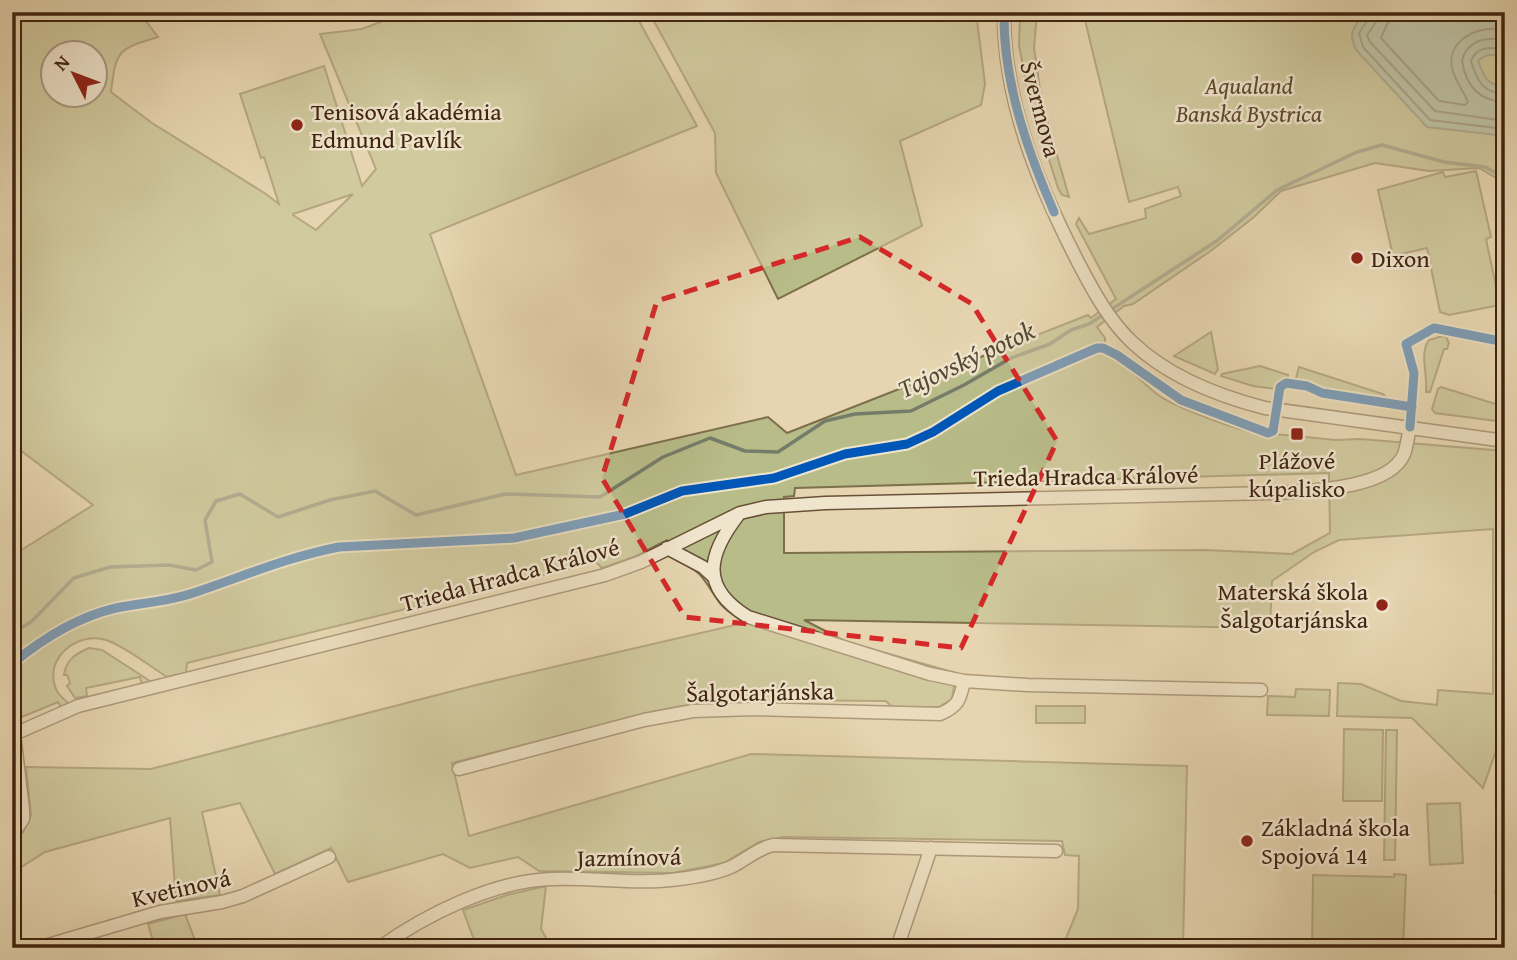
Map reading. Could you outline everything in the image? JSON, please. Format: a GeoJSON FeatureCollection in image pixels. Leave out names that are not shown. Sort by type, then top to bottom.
{"type":"FeatureCollection","features":[{"type":"Feature","properties":{"kind":"street","name":"Švermova"},"geometry":{"type":"LineString","coordinates":[[1004,12],[1012,86],[1031,154],[1054,212],[1093,290],[1130,341],[1182,378],[1230,398],[1276,411],[1505,441]]}},
{"type":"Feature","properties":{"kind":"street","name":"Trieda Hradca Králové"},"geometry":{"type":"LineString","coordinates":[[13,735],[78,706],[605,575],[641,562],[740,513],[766,507],[825,503],[1277,493],[1333,489],[1363,482],[1394,467],[1404,456],[1410,427]]}},
{"type":"Feature","properties":{"kind":"street"},"geometry":{"type":"LineString","coordinates":[[714,577],[715,551],[725,531],[740,513]]}},
{"type":"Feature","properties":{"kind":"street","name":"Šalgotarjánska"},"geometry":{"type":"LineString","coordinates":[[667,548],[714,577],[724,597],[748,617],[930,674],[964,681],[1027,685],[1261,690]]}},
{"type":"Feature","properties":{"kind":"street","name":"Šalgotarjánska"},"geometry":{"type":"LineString","coordinates":[[459,769],[644,720],[693,711],[754,709],[940,714],[952,709],[960,700],[964,681]]}},
{"type":"Feature","properties":{"kind":"street"},"geometry":{"type":"LineString","coordinates":[[12,835],[23,820],[13,735]]}},
{"type":"Feature","properties":{"kind":"street","name":"Jazmínová"},"geometry":{"type":"LineString","coordinates":[[379,948],[427,917],[466,900],[539,880],[680,879],[730,867],[761,848],[773,845],[1056,851]]}},
{"type":"Feature","properties":{"kind":"street"},"geometry":{"type":"LineString","coordinates":[[897,948],[931,848]]}},
{"type":"Feature","properties":{"kind":"street","name":"Kvetinová"},"geometry":{"type":"LineString","coordinates":[[38,948],[160,912],[222,902],[329,857]]}},
{"type":"Feature","properties":{"kind":"highlighted area"},"geometry":{"type":"Polygon","coordinates":[[[860,237],[972,304],[1057,441],[961,648],[685,617],[602,478],[657,301],[860,237]]]}},
{"type":"Feature","properties":{"kind":"green space","name":"Aqualand Banská Bystrica"},"geometry":{"type":"Polygon","coordinates":[[[12,12],[139,12],[158,37],[134,45],[121,53],[115,67],[111,92],[152,123],[279,204],[240,94],[324,66],[362,186],[376,169],[320,34],[362,29],[407,12],[634,12],[697,126],[430,234],[516,475],[768,417],[787,433],[1088,315],[1091,318],[1116,299],[1076,224],[1079,218],[1089,234],[1146,218],[1145,209],[1181,196],[1178,187],[1129,202],[1083,12],[1505,12],[1505,183],[1479,168],[1429,171],[1375,163],[1281,191],[1254,217],[1212,250],[1133,304],[1124,306],[1097,327],[1105,338],[1105,352],[1161,397],[1236,428],[1266,435],[1360,439],[1505,451],[1505,725],[1483,788],[1412,718],[1337,716],[1338,683],[1361,684],[1401,701],[1437,705],[1438,690],[1493,694],[1493,529],[1339,540],[1314,552],[1272,581],[1270,628],[804,620],[847,642],[956,673],[952,699],[939,707],[892,707],[886,701],[755,700],[754,703],[682,706],[452,763],[469,836],[751,754],[1187,766],[1183,948],[1062,948],[1078,909],[1079,856],[1065,855],[1062,841],[783,837],[759,842],[724,863],[673,873],[539,871],[518,857],[470,868],[443,854],[348,882],[331,848],[275,874],[240,803],[202,812],[220,895],[176,901],[170,818],[45,852],[12,873],[12,846],[31,815],[26,767],[151,769],[476,685],[744,623],[721,605],[698,573],[676,560],[667,540],[634,557],[602,568],[596,562],[187,663],[186,673],[167,677],[113,643],[95,638],[85,639],[66,650],[54,667],[56,689],[70,705],[62,709],[58,702],[12,721],[12,556],[93,505],[12,444],[12,12]],[[353,194],[293,214],[293,215],[316,230],[353,194]],[[1329,473],[795,488],[794,496],[784,497],[784,553],[1205,550],[1292,554],[1330,533],[1329,473]]]}},
{"type":"Feature","properties":{"kind":"green space"},"geometry":{"type":"Polygon","coordinates":[[[649,12],[976,12],[985,84],[981,105],[900,141],[922,226],[778,299],[716,173],[715,133],[649,12]]]}},
{"type":"Feature","properties":{"kind":"green space"},"geometry":{"type":"Polygon","coordinates":[[[1020,12],[1037,12],[1034,48],[1042,103],[1069,197],[1062,195],[1058,188],[1028,93],[1019,45],[1020,12]]]}},
{"type":"Feature","properties":{"kind":"green space"},"geometry":{"type":"Polygon","coordinates":[[[1476,171],[1491,237],[1486,239],[1500,305],[1449,315],[1440,312],[1427,248],[1393,256],[1378,190],[1443,172],[1445,177],[1476,171]]]}},
{"type":"Feature","properties":{"kind":"green space"},"geometry":{"type":"Polygon","coordinates":[[[1211,332],[1218,369],[1215,374],[1174,356],[1211,332]]]}},
{"type":"Feature","properties":{"kind":"green space"},"geometry":{"type":"Polygon","coordinates":[[[1446,337],[1449,343],[1447,349],[1444,349],[1430,392],[1426,392],[1426,345],[1429,340],[1446,337]]]}},
{"type":"Feature","properties":{"kind":"green space"},"geometry":{"type":"Polygon","coordinates":[[[1260,366],[1288,375],[1287,380],[1280,382],[1276,389],[1253,386],[1221,376],[1222,374],[1260,366]]]}},
{"type":"Feature","properties":{"kind":"green space"},"geometry":{"type":"Polygon","coordinates":[[[1299,367],[1383,394],[1388,400],[1322,390],[1295,382],[1299,367]]]}},
{"type":"Feature","properties":{"kind":"green space"},"geometry":{"type":"Polygon","coordinates":[[[1441,387],[1505,407],[1505,422],[1435,413],[1432,409],[1441,387]]]}},
{"type":"Feature","properties":{"kind":"green space"},"geometry":{"type":"Polygon","coordinates":[[[89,648],[102,650],[153,683],[142,685],[140,677],[86,688],[87,696],[75,698],[67,686],[70,683],[67,675],[64,675],[65,670],[72,658],[89,648]]]}},
{"type":"Feature","properties":{"kind":"green space"},"geometry":{"type":"Polygon","coordinates":[[[1296,689],[1330,690],[1329,716],[1267,715],[1268,696],[1295,697],[1296,689]]]}},
{"type":"Feature","properties":{"kind":"green space"},"geometry":{"type":"Polygon","coordinates":[[[1036,706],[1085,706],[1085,723],[1036,723],[1036,706]]]}},
{"type":"Feature","properties":{"kind":"green space"},"geometry":{"type":"Polygon","coordinates":[[[1344,729],[1383,730],[1382,801],[1343,801],[1344,729]]]}},
{"type":"Feature","properties":{"kind":"green space"},"geometry":{"type":"Polygon","coordinates":[[[1386,730],[1397,730],[1395,860],[1384,860],[1386,730]]]}},
{"type":"Feature","properties":{"kind":"green space"},"geometry":{"type":"Polygon","coordinates":[[[1460,803],[1463,863],[1430,865],[1427,804],[1460,803]]]}},
{"type":"Feature","properties":{"kind":"green space"},"geometry":{"type":"Polygon","coordinates":[[[1394,874],[1406,875],[1403,948],[1312,948],[1313,875],[1394,877],[1394,874]]]}},
{"type":"Feature","properties":{"kind":"green space"},"geometry":{"type":"Polygon","coordinates":[[[546,886],[541,929],[552,948],[477,948],[463,910],[507,895],[546,886]]]}},
{"type":"Feature","properties":{"kind":"green space"},"geometry":{"type":"Polygon","coordinates":[[[185,914],[198,948],[155,948],[148,924],[185,914]]]}},
{"type":"Feature","properties":{"kind":"water"},"geometry":{"type":"Polygon","coordinates":[[[1363,12],[1505,12],[1505,58],[1490,55],[1478,61],[1487,79],[1505,87],[1505,136],[1427,127],[1357,51],[1352,35],[1363,12]]]}},
{"type":"Feature","properties":{"kind":"waterway","name":"Tajovský potok"},"geometry":{"type":"LineString","coordinates":[[12,633],[31,622],[74,578],[110,567],[169,565],[196,570],[212,562],[205,520],[216,501],[240,494],[278,517],[330,500],[375,491],[416,515],[505,494],[600,497],[663,457],[710,438],[745,451],[778,452],[825,421],[855,414],[911,411],[1011,358],[1050,344],[1071,330],[1089,324],[1218,240],[1277,190],[1357,152],[1382,145],[1444,162],[1485,167],[1505,178]]}},
{"type":"Feature","properties":{"kind":"cycle path"},"geometry":{"type":"LineString","coordinates":[[1004,12],[1008,64],[1018,115],[1054,212]]}},
{"type":"Feature","properties":{"kind":"cycle path"},"geometry":{"type":"LineString","coordinates":[[1410,427],[1414,373],[1406,344],[1434,328],[1505,342]]}},
{"type":"Feature","properties":{"kind":"cycle path"},"geometry":{"type":"LineString","coordinates":[[12,664],[35,646],[88,617],[116,608],[181,597],[320,551],[339,547],[514,538],[625,514],[682,491],[774,478],[845,454],[907,444],[933,432],[998,391],[1097,348],[1117,355],[1181,400],[1268,433],[1273,431],[1280,387],[1286,383],[1307,386],[1322,393],[1412,407]]}},
{"type":"Feature","properties":{"kind":"place","name":"Tenisová akadémia Edmund Pavlík"},"geometry":{"type":"Point","coordinates":[297,125]}},
{"type":"Feature","properties":{"kind":"place","name":"Dixon"},"geometry":{"type":"Point","coordinates":[1357,258]}},
{"type":"Feature","properties":{"kind":"place","name":"Plážové kúpalisko"},"geometry":{"type":"Point","coordinates":[1297,434]}},
{"type":"Feature","properties":{"kind":"place","name":"Materská škola Šalgotarjánska"},"geometry":{"type":"Point","coordinates":[1382,605]}},
{"type":"Feature","properties":{"kind":"place","name":"Základná škola Spojová 14"},"geometry":{"type":"Point","coordinates":[1247,841]}}]}
